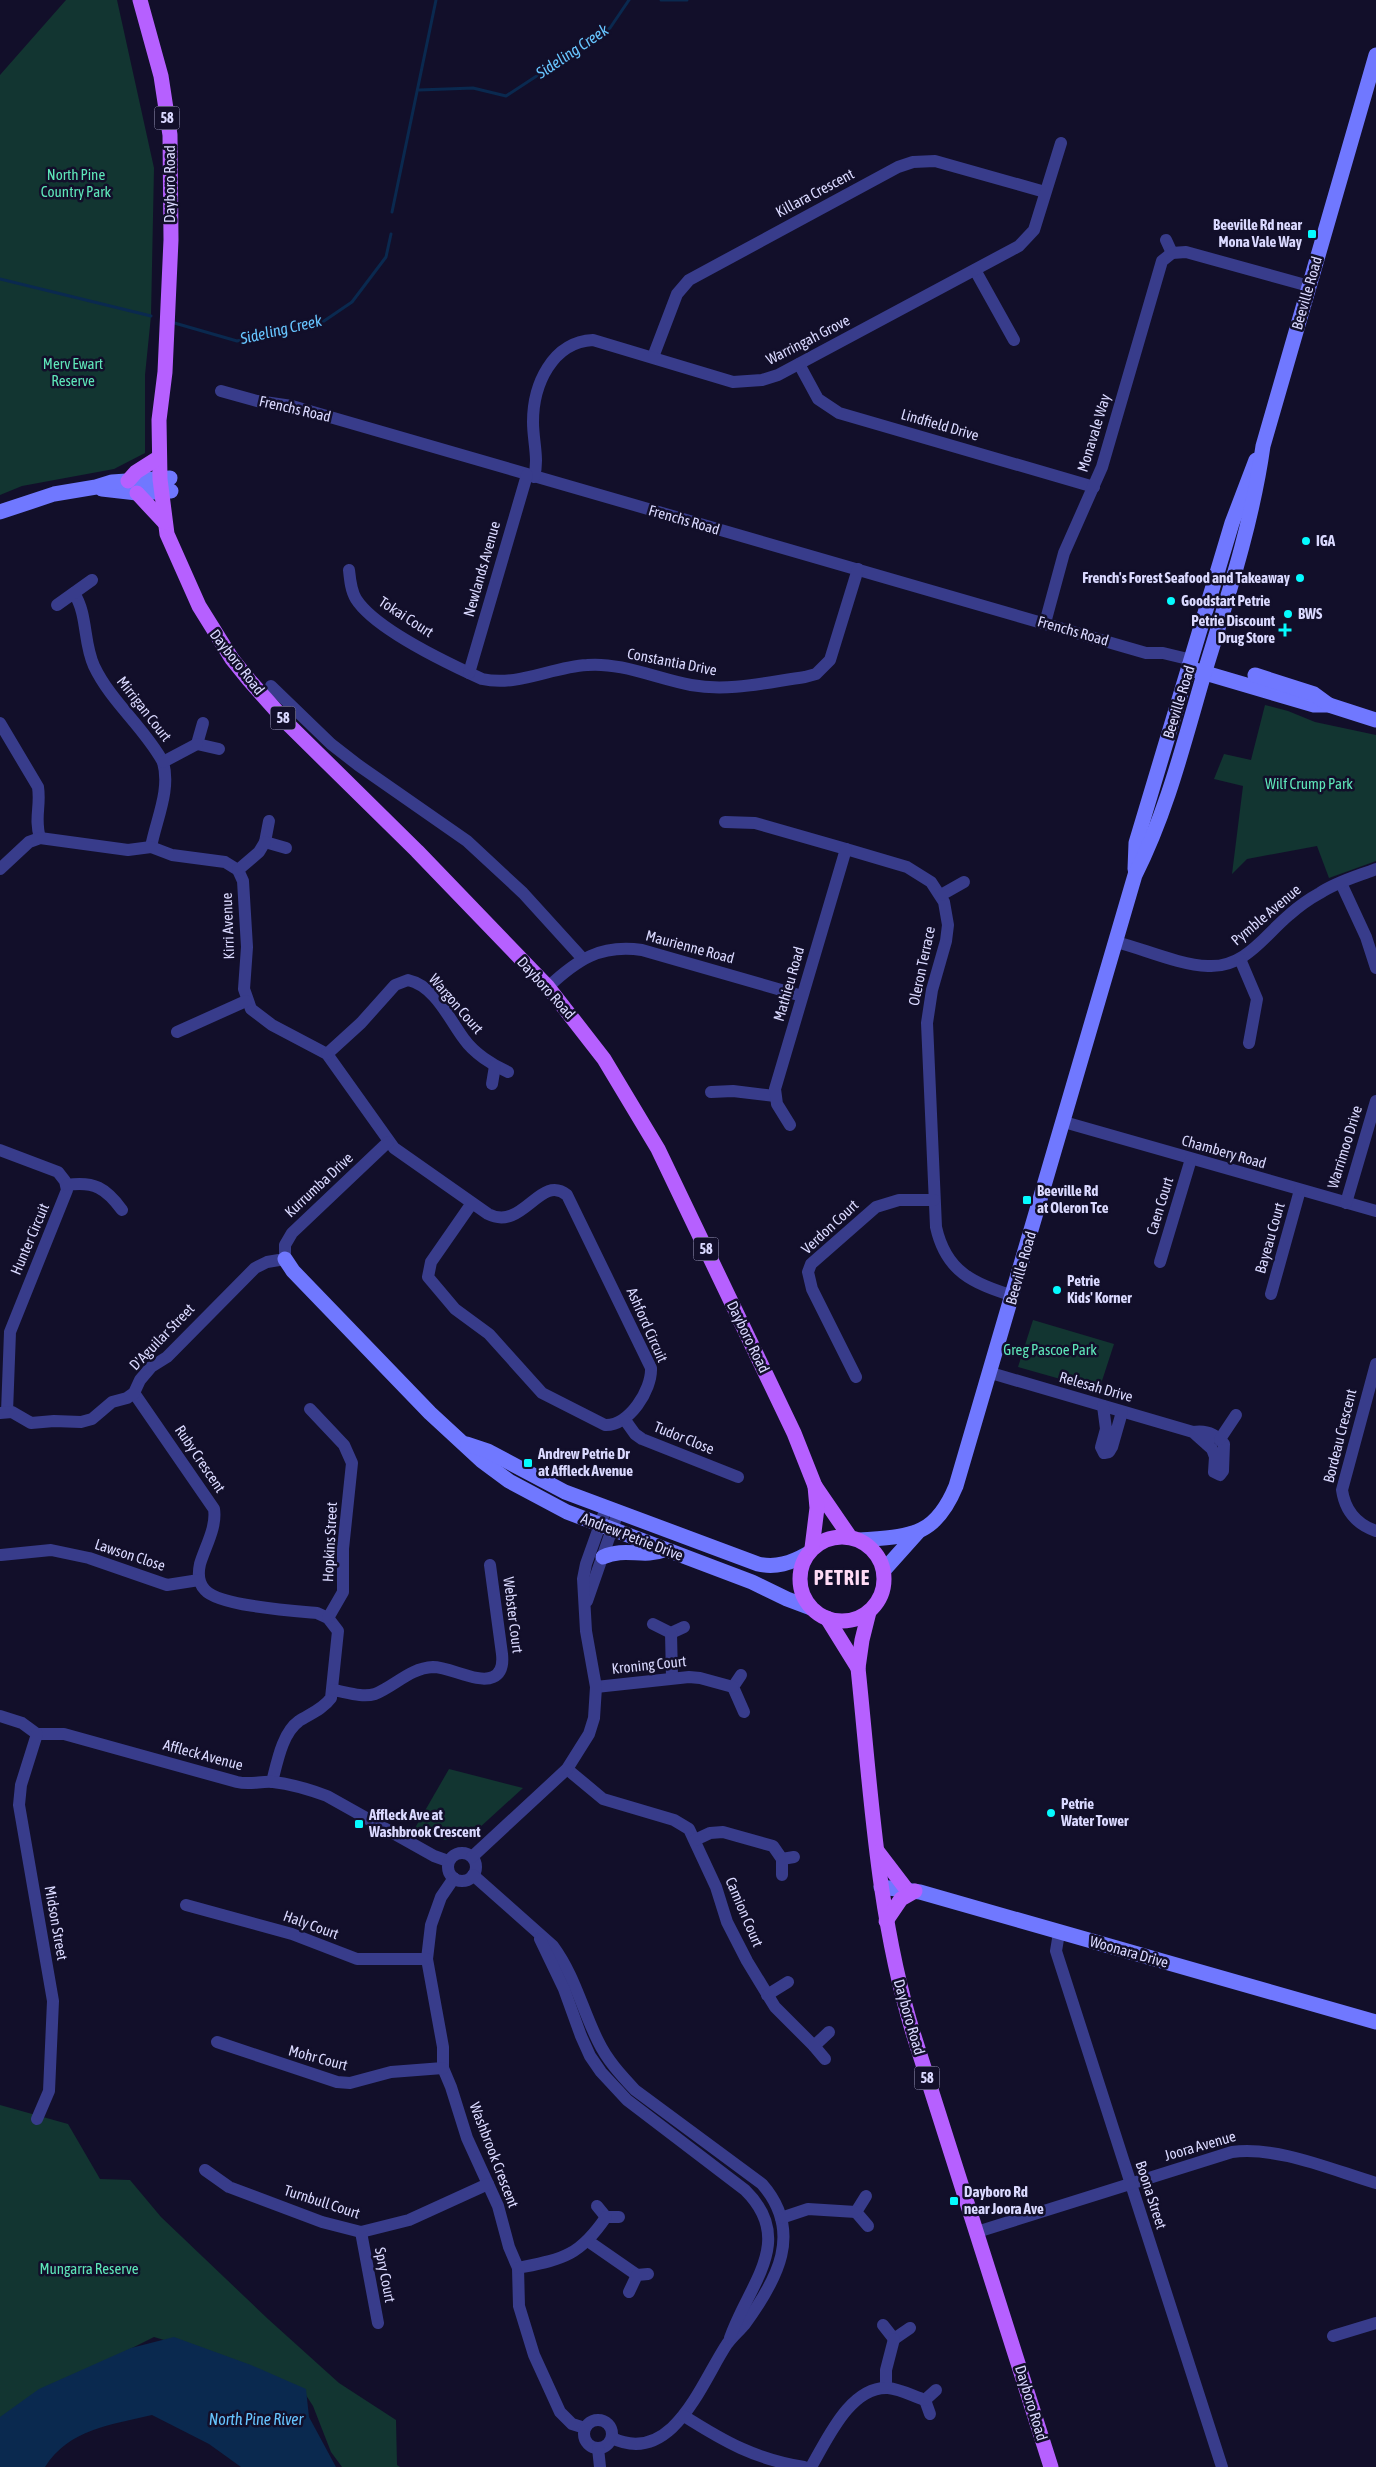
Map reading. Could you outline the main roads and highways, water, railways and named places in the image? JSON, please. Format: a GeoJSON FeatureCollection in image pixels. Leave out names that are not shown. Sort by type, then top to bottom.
{"type":"FeatureCollection","features":[{"type":"Feature","properties":{"kind":"main road","name":"Dayboro Road"},"geometry":{"type":"LineString","coordinates":[[140,0],[161,76],[170,135],[170,240],[165,372],[159,420],[158,458],[180,560]]}},
{"type":"Feature","properties":{"kind":"main road","name":"Beeville Road"},"geometry":{"type":"LineString","coordinates":[[884,1570],[918,1532],[936,1521],[953,1495],[1013,1296],[1135,875],[1154,835],[1206,668],[1253,504],[1263,446],[1376,55]]}},
{"type":"Feature","properties":{"kind":"main road","name":"Dayboro Road"},"geometry":{"type":"LineString","coordinates":[[165,372],[168,397],[164,522],[171,545],[180,560],[209,624],[249,680],[290,726],[417,851],[548,987],[604,1059],[658,1149],[794,1433],[815,1486],[855,1539]]}},
{"type":"Feature","properties":{"kind":"main road","name":"Beeville Road"},"geometry":{"type":"LineString","coordinates":[[1135,875],[1136,843],[1232,523],[1252,468],[1263,446]]}},
{"type":"Feature","properties":{"kind":"main road"},"geometry":{"type":"LineString","coordinates":[[128,481],[136,472],[158,458]]}},
{"type":"Feature","properties":{"kind":"main road"},"geometry":{"type":"LineString","coordinates":[[0,512],[54,494],[96,487],[112,482],[128,481],[165,485]]}},
{"type":"Feature","properties":{"kind":"main road"},"geometry":{"type":"LineString","coordinates":[[96,487],[137,493],[165,485]]}},
{"type":"Feature","properties":{"kind":"main road"},"geometry":{"type":"LineString","coordinates":[[137,493],[164,522]]}},
{"type":"Feature","properties":{"kind":"main road","name":"Frenchs Road"},"geometry":{"type":"LineString","coordinates":[[1191,664],[1314,705],[1329,705],[1376,720]]}},
{"type":"Feature","properties":{"kind":"main road","name":"Andrew Petrie Drive"},"geometry":{"type":"LineString","coordinates":[[285,1259],[292,1271],[416,1399],[494,1472],[524,1491],[567,1512],[752,1582],[811,1608]]}},
{"type":"Feature","properties":{"kind":"main road","name":"Andrew Petrie Drive"},"geometry":{"type":"LineString","coordinates":[[465,1444],[488,1451],[551,1485],[612,1510],[758,1564],[782,1564],[794,1561],[810,1551]]}},
{"type":"Feature","properties":{"kind":"main road","name":"Dayboro Road"},"geometry":{"type":"LineString","coordinates":[[810,1551],[817,1508],[815,1486]]}},
{"type":"Feature","properties":{"kind":"main road","name":"Beeville Road"},"geometry":{"type":"LineString","coordinates":[[855,1539],[918,1532]]}},
{"type":"Feature","properties":{"kind":"main road"},"geometry":{"type":"LineString","coordinates":[[810,1551],[834,1537],[855,1539]]}},
{"type":"Feature","properties":{"kind":"main road","name":"58"},"geometry":{"type":"LineString","coordinates":[[810,1551],[801,1567],[800,1582],[803,1595],[811,1608],[827,1618],[839,1621],[852,1620],[869,1612],[881,1596],[884,1583],[884,1570],[877,1555],[855,1539]]}},
{"type":"Feature","properties":{"kind":"main road"},"geometry":{"type":"LineString","coordinates":[[603,1557],[618,1552],[653,1554],[665,1550]]}},
{"type":"Feature","properties":{"kind":"main road","name":"Dayboro Road"},"geometry":{"type":"LineString","coordinates":[[869,1612],[858,1668],[881,1887],[900,1992],[1051,2467]]}},
{"type":"Feature","properties":{"kind":"main road","name":"Dayboro Road"},"geometry":{"type":"LineString","coordinates":[[827,1618],[858,1668]]}},
{"type":"Feature","properties":{"kind":"main road"},"geometry":{"type":"LineString","coordinates":[[877,1851],[911,1890],[901,1899],[886,1921]]}},
{"type":"Feature","properties":{"kind":"main road","name":"Woonara Drive"},"geometry":{"type":"LineString","coordinates":[[881,1887],[911,1890],[1376,2022]]}},
{"type":"Feature","properties":{"kind":"water","name":"North Pine River"},"geometry":{"type":"Polygon","coordinates":[[[174,2337],[251,2365],[306,2389],[309,2417],[336,2467],[241,2467],[209,2444],[152,2415],[92,2430],[79,2436],[55,2454],[45,2467],[0,2467],[0,2417],[39,2389],[131,2348],[174,2337]]]}},
{"type":"Feature","properties":{"kind":"waterway","name":"Sideling Creek"},"geometry":{"type":"LineString","coordinates":[[392,212],[436,0]]}},
{"type":"Feature","properties":{"kind":"waterway","name":"Sideling Creek"},"geometry":{"type":"LineString","coordinates":[[419,90],[473,88],[506,96],[610,28],[629,0]]}},
{"type":"Feature","properties":{"kind":"waterway"},"geometry":{"type":"LineString","coordinates":[[661,0],[687,0]]}},
{"type":"Feature","properties":{"kind":"waterway","name":"Sideling Creek"},"geometry":{"type":"LineString","coordinates":[[171,322],[237,341],[324,321],[352,302],[386,257],[391,234]]}},
{"type":"Feature","properties":{"kind":"waterway","name":"Sideling Creek"},"geometry":{"type":"LineString","coordinates":[[0,279],[151,316]]}},
{"type":"Feature","properties":{"kind":"place","name":"Beeville Rd near Mona Vale Way"},"geometry":{"type":"Point","coordinates":[1312,234]}},
{"type":"Feature","properties":{"kind":"place","name":"IGA"},"geometry":{"type":"Point","coordinates":[1306,541]}},
{"type":"Feature","properties":{"kind":"place","name":"French's Forest Seafood and Takeaway"},"geometry":{"type":"Point","coordinates":[1300,578]}},
{"type":"Feature","properties":{"kind":"place","name":"Goodstart Petrie"},"geometry":{"type":"Point","coordinates":[1171,601]}},
{"type":"Feature","properties":{"kind":"place","name":"BWS"},"geometry":{"type":"Point","coordinates":[1288,614]}},
{"type":"Feature","properties":{"kind":"place","name":"Petrie Discount Drug Store"},"geometry":{"type":"Point","coordinates":[1285,630]}},
{"type":"Feature","properties":{"kind":"place","name":"Beeville Rd at Oleron Tce"},"geometry":{"type":"Point","coordinates":[1027,1200]}},
{"type":"Feature","properties":{"kind":"place","name":"Petrie Kids' Korner"},"geometry":{"type":"Point","coordinates":[1057,1290]}},
{"type":"Feature","properties":{"kind":"place","name":"Andrew Petrie Dr at Affleck Avenue"},"geometry":{"type":"Point","coordinates":[528,1463]}},
{"type":"Feature","properties":{"kind":"place","name":"Petrie Water Tower"},"geometry":{"type":"Point","coordinates":[1051,1813]}},
{"type":"Feature","properties":{"kind":"place","name":"Affleck Ave at Washbrook Crescent"},"geometry":{"type":"Point","coordinates":[359,1824]}},
{"type":"Feature","properties":{"kind":"place","name":"Dayboro Rd near Joora Ave"},"geometry":{"type":"Point","coordinates":[954,2201]}},
{"type":"Feature","properties":{"kind":"district","name":"PETRIE"},"geometry":{"type":"Point","coordinates":[842,1578]}},
{"type":"Feature","properties":{"kind":"park label","name":"North Pine Country Park"},"geometry":{"type":"Point","coordinates":[76,184]}},
{"type":"Feature","properties":{"kind":"park label","name":"Merv Ewart Reserve"},"geometry":{"type":"Point","coordinates":[73,372]}},
{"type":"Feature","properties":{"kind":"park label","name":"Wilf Crump Park"},"geometry":{"type":"Point","coordinates":[1309,784]}},
{"type":"Feature","properties":{"kind":"park label","name":"Greg Pascoe Park"},"geometry":{"type":"Point","coordinates":[1050,1350]}},
{"type":"Feature","properties":{"kind":"park label","name":"Mungarra Reserve"},"geometry":{"type":"Point","coordinates":[89,2269]}}]}
